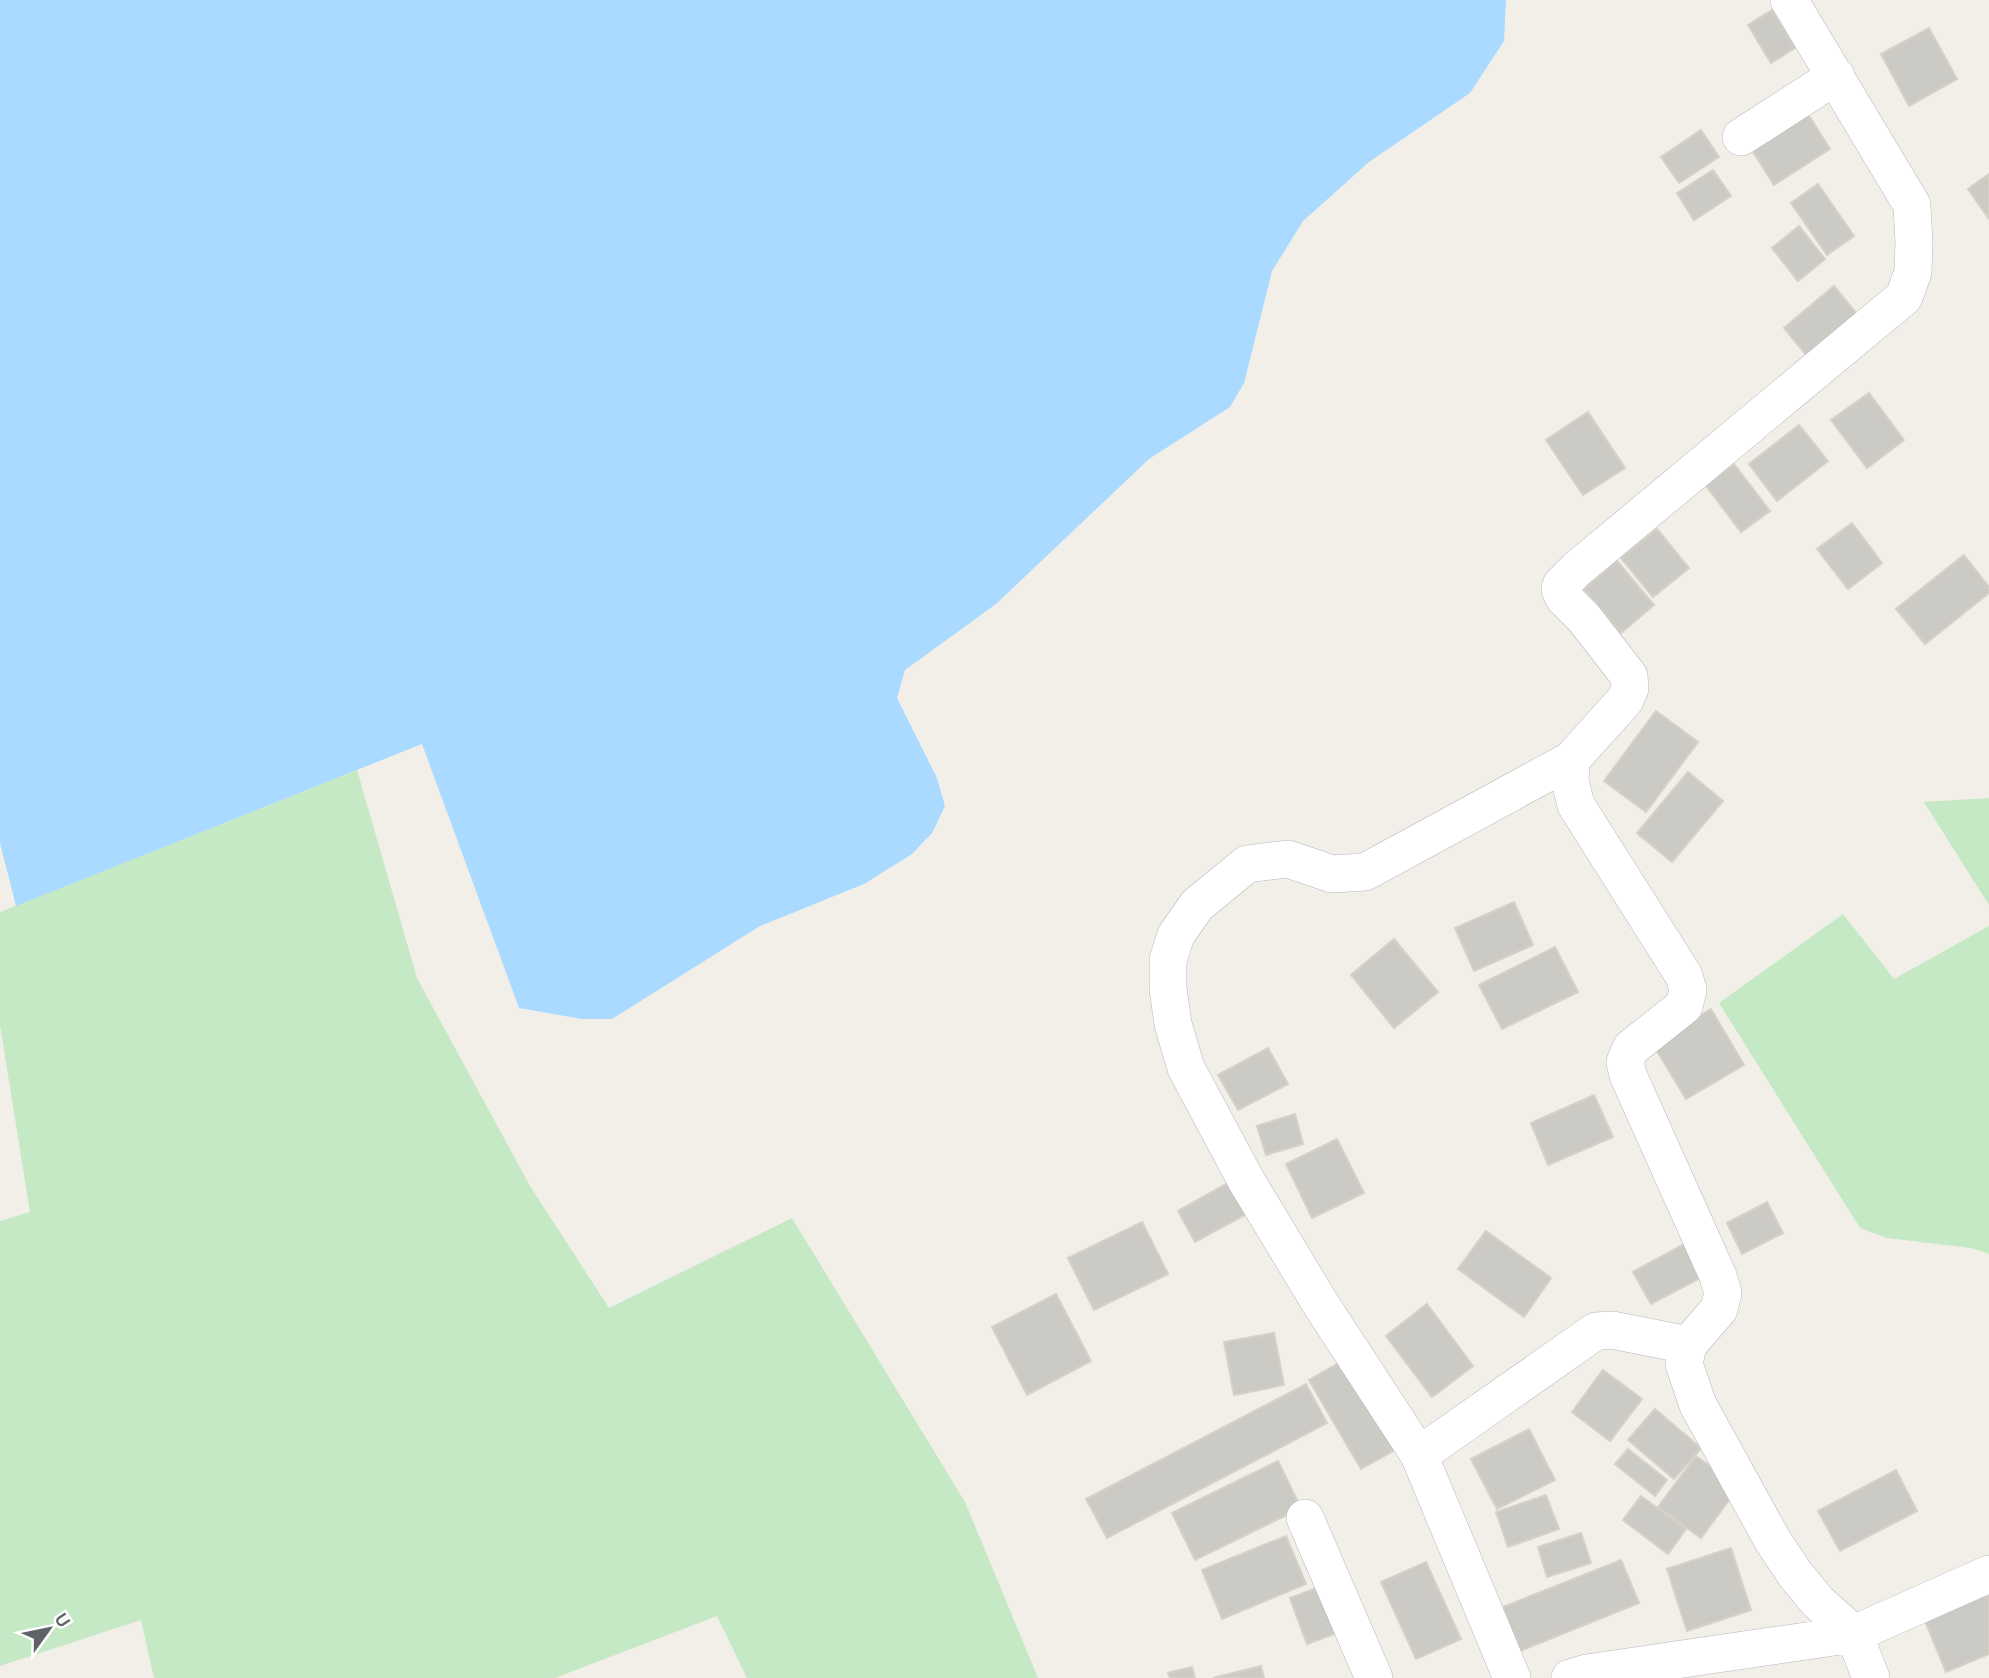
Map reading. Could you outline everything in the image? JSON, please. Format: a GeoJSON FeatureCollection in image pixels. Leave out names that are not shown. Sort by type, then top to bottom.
{"type":"FeatureCollection","features":[{"type":"Feature","properties":{"kind":"street"},"geometry":{"type":"LineString","coordinates":[[1512,1678],[1419,1455],[1320,1303],[1247,1182],[1186,1068],[1173,1024],[1168,989],[1168,960],[1176,935],[1197,905],[1247,864],[1288,859],[1332,874],[1365,872],[1571,760],[1626,700],[1630,688],[1629,676],[1584,618],[1564,598],[1561,585],[1904,298],[1913,272],[1912,205],[1789,0]]}},
{"type":"Feature","properties":{"kind":"street"},"geometry":{"type":"LineString","coordinates":[[1741,137],[1836,76]]}},
{"type":"Feature","properties":{"kind":"street"},"geometry":{"type":"LineString","coordinates":[[1571,760],[1570,781],[1576,805],[1684,976],[1688,990],[1684,1006],[1631,1048],[1625,1062],[1628,1075],[1718,1276],[1723,1293],[1719,1309],[1688,1345],[1684,1364],[1698,1405],[1773,1541],[1818,1602],[1854,1634],[1871,1678]]}},
{"type":"Feature","properties":{"kind":"street"},"geometry":{"type":"LineString","coordinates":[[1419,1455],[1595,1331],[1627,1332],[1688,1345]]}},
{"type":"Feature","properties":{"kind":"street"},"geometry":{"type":"LineString","coordinates":[[1305,1518],[1374,1678]]}},
{"type":"Feature","properties":{"kind":"street"},"geometry":{"type":"LineString","coordinates":[[1570,1678],[1587,1673],[1854,1634],[1989,1574]]}},
{"type":"Feature","properties":{"kind":"green space"},"geometry":{"type":"Polygon","coordinates":[[[357,770],[417,978],[530,1186],[609,1308],[792,1218],[965,1502],[1038,1678],[747,1678],[717,1616],[555,1678],[154,1678],[141,1620],[0,1666],[0,1221],[30,1212],[0,1025],[0,912],[357,770]]]}},
{"type":"Feature","properties":{"kind":"green space"},"geometry":{"type":"Polygon","coordinates":[[[1989,798],[1989,905],[1924,802],[1989,798]]]}},
{"type":"Feature","properties":{"kind":"green space"},"geometry":{"type":"Polygon","coordinates":[[[1843,914],[1894,979],[1989,926],[1989,1254],[1971,1248],[1887,1238],[1860,1228],[1719,1003],[1843,914]]]}},
{"type":"Feature","properties":{"kind":"water"},"geometry":{"type":"Polygon","coordinates":[[[0,0],[1506,0],[1504,41],[1470,93],[1369,162],[1303,221],[1272,271],[1244,383],[1230,407],[1149,459],[996,604],[905,670],[897,698],[937,778],[945,806],[932,833],[912,854],[864,884],[760,926],[612,1019],[582,1019],[519,1008],[422,744],[16,906],[0,843],[0,0]]]}},
{"type":"Feature","properties":{"kind":"building"},"geometry":{"type":"Polygon","coordinates":[[[1772,10],[1795,48],[1771,63],[1748,25],[1772,10]]]}},
{"type":"Feature","properties":{"kind":"building"},"geometry":{"type":"Polygon","coordinates":[[[1929,28],[1957,79],[1909,106],[1881,54],[1929,28]]]}},
{"type":"Feature","properties":{"kind":"building"},"geometry":{"type":"Polygon","coordinates":[[[1806,111],[1830,149],[1774,185],[1750,147],[1806,111]]]}},
{"type":"Feature","properties":{"kind":"building"},"geometry":{"type":"Polygon","coordinates":[[[1701,130],[1719,157],[1679,183],[1661,157],[1701,130]]]}},
{"type":"Feature","properties":{"kind":"building"},"geometry":{"type":"Polygon","coordinates":[[[1713,170],[1731,196],[1694,220],[1677,193],[1713,170]]]}},
{"type":"Feature","properties":{"kind":"building"},"geometry":{"type":"Polygon","coordinates":[[[1989,174],[1989,219],[1968,189],[1989,174]]]}},
{"type":"Feature","properties":{"kind":"building"},"geometry":{"type":"Polygon","coordinates":[[[1818,184],[1854,236],[1827,255],[1791,203],[1818,184]]]}},
{"type":"Feature","properties":{"kind":"building"},"geometry":{"type":"Polygon","coordinates":[[[1799,226],[1825,259],[1798,281],[1772,248],[1799,226]]]}},
{"type":"Feature","properties":{"kind":"building"},"geometry":{"type":"Polygon","coordinates":[[[1834,286],[1861,319],[1811,361],[1784,328],[1834,286]]]}},
{"type":"Feature","properties":{"kind":"building"},"geometry":{"type":"Polygon","coordinates":[[[1869,393],[1904,440],[1867,468],[1831,420],[1869,393]]]}},
{"type":"Feature","properties":{"kind":"building"},"geometry":{"type":"Polygon","coordinates":[[[1588,412],[1625,468],[1583,495],[1546,440],[1588,412]]]}},
{"type":"Feature","properties":{"kind":"building"},"geometry":{"type":"Polygon","coordinates":[[[1799,425],[1828,461],[1777,501],[1749,464],[1799,425]]]}},
{"type":"Feature","properties":{"kind":"building"},"geometry":{"type":"Polygon","coordinates":[[[1734,464],[1770,511],[1741,532],[1706,486],[1734,464]]]}},
{"type":"Feature","properties":{"kind":"building"},"geometry":{"type":"Polygon","coordinates":[[[1852,523],[1882,563],[1848,589],[1817,549],[1852,523]]]}},
{"type":"Feature","properties":{"kind":"building"},"geometry":{"type":"Polygon","coordinates":[[[1657,529],[1689,568],[1653,597],[1621,558],[1657,529]]]}},
{"type":"Feature","properties":{"kind":"building"},"geometry":{"type":"Polygon","coordinates":[[[1964,555],[1989,587],[1989,593],[1925,644],[1896,609],[1964,555]]]}},
{"type":"Feature","properties":{"kind":"building"},"geometry":{"type":"Polygon","coordinates":[[[1617,561],[1654,605],[1621,633],[1584,589],[1617,561]]]}},
{"type":"Feature","properties":{"kind":"building"},"geometry":{"type":"Polygon","coordinates":[[[1656,711],[1698,742],[1646,812],[1604,781],[1656,711]]]}},
{"type":"Feature","properties":{"kind":"building"},"geometry":{"type":"Polygon","coordinates":[[[1688,772],[1723,801],[1672,862],[1637,833],[1688,772]]]}},
{"type":"Feature","properties":{"kind":"building"},"geometry":{"type":"Polygon","coordinates":[[[1514,902],[1533,945],[1474,971],[1455,928],[1514,902]]]}},
{"type":"Feature","properties":{"kind":"building"},"geometry":{"type":"Polygon","coordinates":[[[1394,939],[1438,992],[1394,1028],[1351,975],[1394,939]]]}},
{"type":"Feature","properties":{"kind":"building"},"geometry":{"type":"Polygon","coordinates":[[[1555,947],[1578,992],[1502,1029],[1479,985],[1555,947]]]}},
{"type":"Feature","properties":{"kind":"building"},"geometry":{"type":"Polygon","coordinates":[[[1711,1009],[1744,1065],[1686,1099],[1652,1043],[1711,1009]]]}},
{"type":"Feature","properties":{"kind":"building"},"geometry":{"type":"Polygon","coordinates":[[[1268,1048],[1288,1084],[1238,1110],[1218,1075],[1268,1048]]]}},
{"type":"Feature","properties":{"kind":"building"},"geometry":{"type":"Polygon","coordinates":[[[1594,1095],[1613,1137],[1548,1165],[1531,1123],[1594,1095]]]}},
{"type":"Feature","properties":{"kind":"building"},"geometry":{"type":"Polygon","coordinates":[[[1295,1114],[1303,1144],[1266,1155],[1257,1126],[1295,1114]]]}},
{"type":"Feature","properties":{"kind":"building"},"geometry":{"type":"Polygon","coordinates":[[[1337,1139],[1364,1193],[1312,1218],[1286,1164],[1337,1139]]]}},
{"type":"Feature","properties":{"kind":"building"},"geometry":{"type":"Polygon","coordinates":[[[1233,1180],[1250,1212],[1195,1242],[1178,1211],[1233,1180]]]}},
{"type":"Feature","properties":{"kind":"building"},"geometry":{"type":"Polygon","coordinates":[[[1767,1202],[1783,1233],[1742,1254],[1727,1223],[1767,1202]]]}},
{"type":"Feature","properties":{"kind":"building"},"geometry":{"type":"Polygon","coordinates":[[[1142,1222],[1168,1274],[1094,1310],[1068,1258],[1142,1222]]]}},
{"type":"Feature","properties":{"kind":"building"},"geometry":{"type":"Polygon","coordinates":[[[1486,1231],[1551,1278],[1524,1317],[1458,1269],[1486,1231]]]}},
{"type":"Feature","properties":{"kind":"building"},"geometry":{"type":"Polygon","coordinates":[[[1684,1244],[1702,1277],[1651,1304],[1633,1272],[1684,1244]]]}},
{"type":"Feature","properties":{"kind":"building"},"geometry":{"type":"Polygon","coordinates":[[[1056,1294],[1091,1361],[1027,1395],[992,1327],[1056,1294]]]}},
{"type":"Feature","properties":{"kind":"building"},"geometry":{"type":"Polygon","coordinates":[[[1427,1304],[1473,1366],[1432,1397],[1386,1336],[1427,1304]]]}},
{"type":"Feature","properties":{"kind":"building"},"geometry":{"type":"Polygon","coordinates":[[[1274,1333],[1284,1385],[1234,1395],[1224,1342],[1274,1333]]]}},
{"type":"Feature","properties":{"kind":"building"},"geometry":{"type":"Polygon","coordinates":[[[1349,1357],[1400,1447],[1361,1469],[1309,1380],[1349,1357]]]}},
{"type":"Feature","properties":{"kind":"building"},"geometry":{"type":"Polygon","coordinates":[[[1603,1370],[1642,1399],[1610,1441],[1572,1412],[1603,1370]]]}},
{"type":"Feature","properties":{"kind":"building"},"geometry":{"type":"Polygon","coordinates":[[[1306,1384],[1327,1423],[1107,1538],[1086,1499],[1306,1384]]]}},
{"type":"Feature","properties":{"kind":"building"},"geometry":{"type":"Polygon","coordinates":[[[1655,1409],[1701,1448],[1674,1479],[1628,1440],[1655,1409]]]}},
{"type":"Feature","properties":{"kind":"building"},"geometry":{"type":"Polygon","coordinates":[[[1529,1429],[1555,1480],[1497,1509],[1471,1459],[1529,1429]]]}},
{"type":"Feature","properties":{"kind":"building"},"geometry":{"type":"Polygon","coordinates":[[[1628,1449],[1667,1480],[1655,1496],[1615,1464],[1628,1449]]]}},
{"type":"Feature","properties":{"kind":"building"},"geometry":{"type":"Polygon","coordinates":[[[1696,1456],[1739,1487],[1701,1538],[1658,1507],[1696,1456]]]}},
{"type":"Feature","properties":{"kind":"building"},"geometry":{"type":"Polygon","coordinates":[[[1278,1461],[1301,1508],[1195,1560],[1172,1513],[1278,1461]]]}},
{"type":"Feature","properties":{"kind":"building"},"geometry":{"type":"Polygon","coordinates":[[[1896,1470],[1917,1511],[1840,1551],[1818,1511],[1896,1470]]]}},
{"type":"Feature","properties":{"kind":"building"},"geometry":{"type":"Polygon","coordinates":[[[1546,1495],[1559,1529],[1508,1547],[1496,1512],[1546,1495]]]}},
{"type":"Feature","properties":{"kind":"building"},"geometry":{"type":"Polygon","coordinates":[[[1641,1496],[1686,1529],[1668,1554],[1623,1520],[1641,1496]]]}},
{"type":"Feature","properties":{"kind":"building"},"geometry":{"type":"Polygon","coordinates":[[[1581,1533],[1591,1563],[1547,1577],[1538,1547],[1581,1533]]]}},
{"type":"Feature","properties":{"kind":"building"},"geometry":{"type":"Polygon","coordinates":[[[1286,1536],[1306,1584],[1222,1619],[1202,1570],[1286,1536]]]}},
{"type":"Feature","properties":{"kind":"building"},"geometry":{"type":"Polygon","coordinates":[[[1731,1548],[1751,1610],[1687,1631],[1667,1569],[1731,1548]]]}},
{"type":"Feature","properties":{"kind":"building"},"geometry":{"type":"Polygon","coordinates":[[[1621,1560],[1639,1603],[1520,1651],[1503,1607],[1621,1560]]]}},
{"type":"Feature","properties":{"kind":"building"},"geometry":{"type":"Polygon","coordinates":[[[1426,1562],[1461,1639],[1416,1659],[1381,1582],[1426,1562]]]}},
{"type":"Feature","properties":{"kind":"building"},"geometry":{"type":"Polygon","coordinates":[[[1319,1587],[1337,1633],[1307,1644],[1290,1598],[1319,1587]]]}},
{"type":"Feature","properties":{"kind":"building"},"geometry":{"type":"Polygon","coordinates":[[[1989,1594],[1989,1654],[1946,1672],[1925,1621],[1989,1594]]]}},
{"type":"Feature","properties":{"kind":"building"},"geometry":{"type":"Polygon","coordinates":[[[1261,1666],[1264,1678],[1213,1678],[1261,1666]]]}},
{"type":"Feature","properties":{"kind":"building"},"geometry":{"type":"Polygon","coordinates":[[[1192,1667],[1195,1678],[1170,1678],[1168,1673],[1192,1667]]]}}]}
